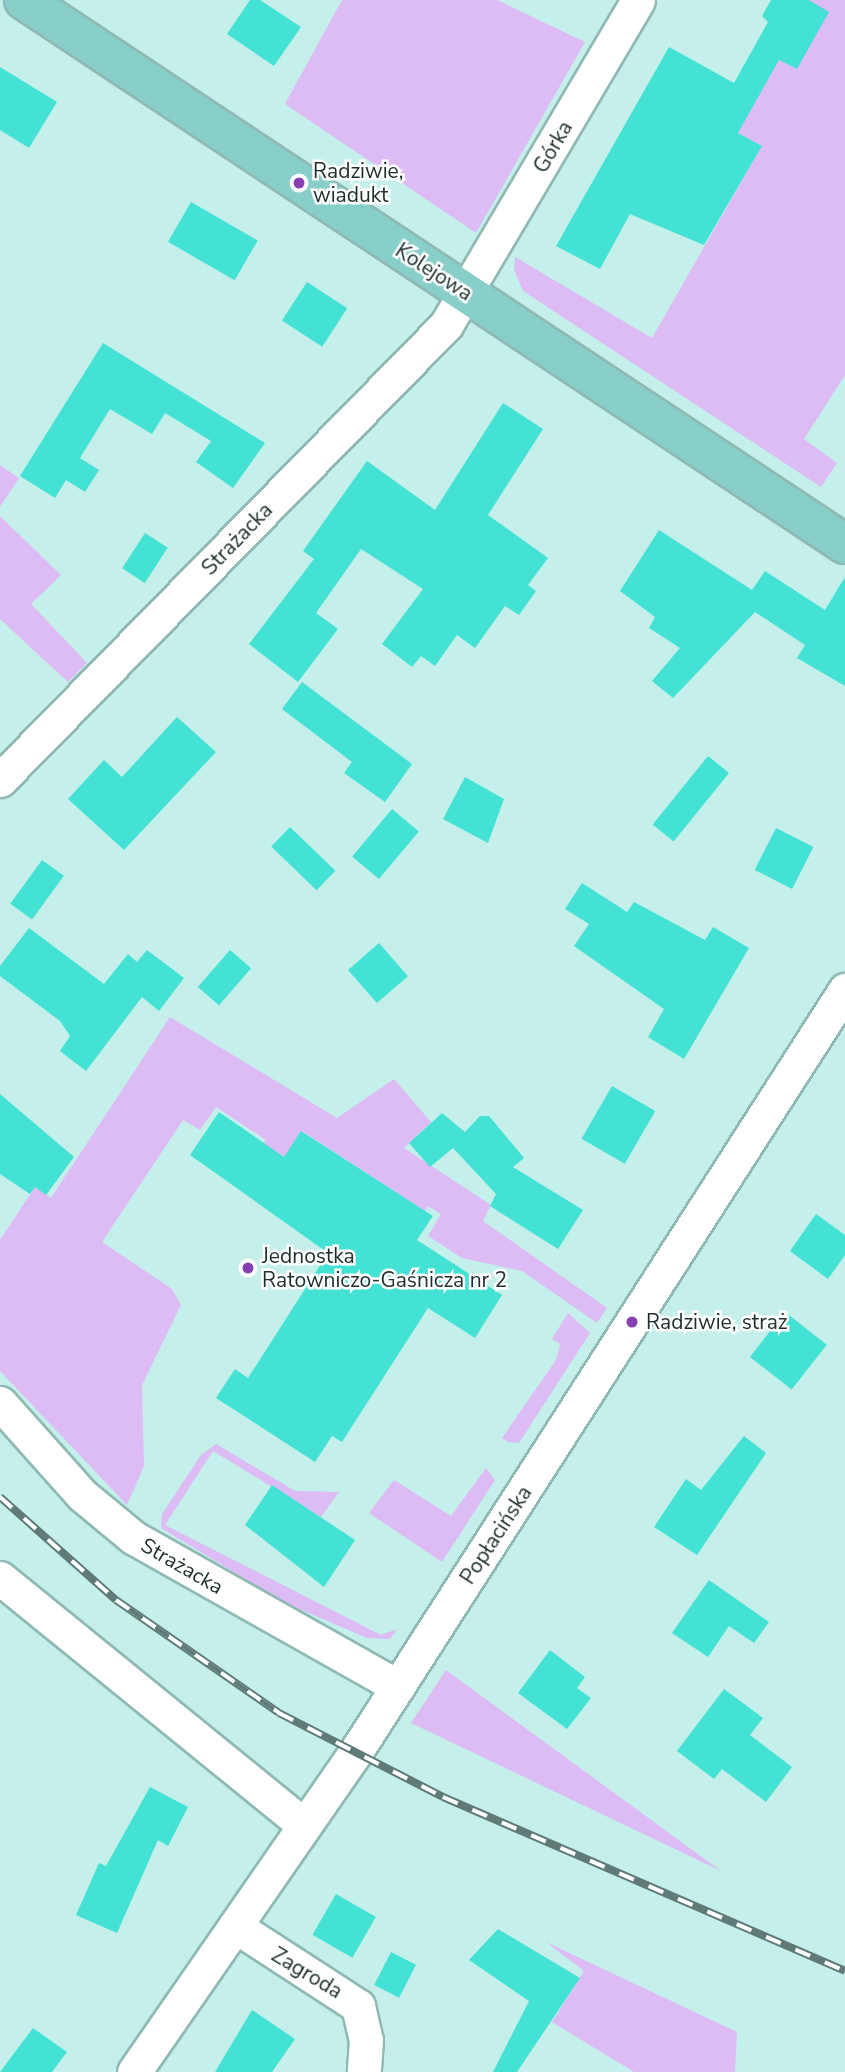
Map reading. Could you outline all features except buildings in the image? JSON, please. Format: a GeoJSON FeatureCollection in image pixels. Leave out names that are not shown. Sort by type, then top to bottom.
{"type":"FeatureCollection","features":[{"type":"Feature","properties":{"kind":"main road","name":"Kolejowa"},"geometry":{"type":"LineString","coordinates":[[24,0],[845,544]]}},
{"type":"Feature","properties":{"kind":"street","name":"Górka"},"geometry":{"type":"LineString","coordinates":[[468,293],[638,0]]}},
{"type":"Feature","properties":{"kind":"street","name":"Strażacka"},"geometry":{"type":"LineString","coordinates":[[0,780],[446,325],[468,293]]}},
{"type":"Feature","properties":{"kind":"street","name":"Popłacińska"},"geometry":{"type":"LineString","coordinates":[[134,2072],[398,1686],[845,990]]}},
{"type":"Feature","properties":{"kind":"street","name":"Strażacka"},"geometry":{"type":"LineString","coordinates":[[0,1403],[82,1495],[134,1538],[398,1686]]}},
{"type":"Feature","properties":{"kind":"street"},"geometry":{"type":"LineString","coordinates":[[0,1578],[304,1825]]}},
{"type":"Feature","properties":{"kind":"street","name":"Zagroda"},"geometry":{"type":"LineString","coordinates":[[234,1926],[358,2006],[366,2040],[364,2072]]}},
{"type":"Feature","properties":{"kind":"shaded area"},"geometry":{"type":"Polygon","coordinates":[[[342,0],[497,0],[585,42],[476,233],[285,104],[342,0]]]}},
{"type":"Feature","properties":{"kind":"shaded area"},"geometry":{"type":"Polygon","coordinates":[[[807,0],[845,0],[845,375],[804,439],[837,463],[821,487],[523,291],[514,270],[515,257],[652,338],[762,146],[738,133],[807,0]]]}},
{"type":"Feature","properties":{"kind":"shaded area"},"geometry":{"type":"Polygon","coordinates":[[[0,465],[19,478],[0,507],[0,465]]]}},
{"type":"Feature","properties":{"kind":"shaded area"},"geometry":{"type":"Polygon","coordinates":[[[0,516],[61,575],[31,604],[87,663],[68,682],[0,619],[0,516]]]}},
{"type":"Feature","properties":{"kind":"shaded area"},"geometry":{"type":"Polygon","coordinates":[[[170,1017],[337,1118],[394,1079],[431,1122],[404,1148],[491,1205],[483,1221],[607,1308],[597,1323],[522,1271],[462,1258],[428,1236],[441,1214],[428,1206],[425,1211],[302,1131],[270,1178],[250,1164],[266,1140],[216,1107],[200,1130],[183,1120],[102,1242],[172,1289],[181,1305],[142,1385],[144,1466],[127,1505],[0,1371],[0,1240],[35,1187],[51,1198],[170,1017]]]}},
{"type":"Feature","properties":{"kind":"shaded area"},"geometry":{"type":"Polygon","coordinates":[[[568,1313],[590,1333],[519,1443],[508,1442],[502,1438],[556,1360],[560,1344],[552,1339],[568,1313]]]}},
{"type":"Feature","properties":{"kind":"shaded area"},"geometry":{"type":"Polygon","coordinates":[[[216,1444],[295,1491],[339,1492],[321,1517],[213,1451],[165,1525],[381,1635],[397,1629],[390,1639],[367,1638],[283,1602],[161,1528],[162,1514],[201,1455],[216,1444]]]}},
{"type":"Feature","properties":{"kind":"shaded area"},"geometry":{"type":"Polygon","coordinates":[[[486,1468],[495,1480],[442,1562],[369,1513],[394,1480],[451,1516],[486,1468]]]}},
{"type":"Feature","properties":{"kind":"shaded area"},"geometry":{"type":"Polygon","coordinates":[[[446,1670],[721,1871],[411,1723],[446,1670]]]}},
{"type":"Feature","properties":{"kind":"shaded area"},"geometry":{"type":"Polygon","coordinates":[[[546,1942],[737,2032],[735,2072],[634,2072],[552,2022],[584,1971],[546,1942]]]}},
{"type":"Feature","properties":{"kind":"railway"},"geometry":{"type":"LineString","coordinates":[[0,1497],[116,1600],[279,1713],[443,1797],[845,1971]]}},
{"type":"Feature","properties":{"kind":"place","name":"Radziwie, wiadukt"},"geometry":{"type":"Point","coordinates":[299,183]}},
{"type":"Feature","properties":{"kind":"place","name":"Jednostka Ratowniczo-Gaśnicza nr 2"},"geometry":{"type":"Point","coordinates":[248,1268]}},
{"type":"Feature","properties":{"kind":"place","name":"Radziwie, straż"},"geometry":{"type":"Point","coordinates":[632,1322]}}]}
